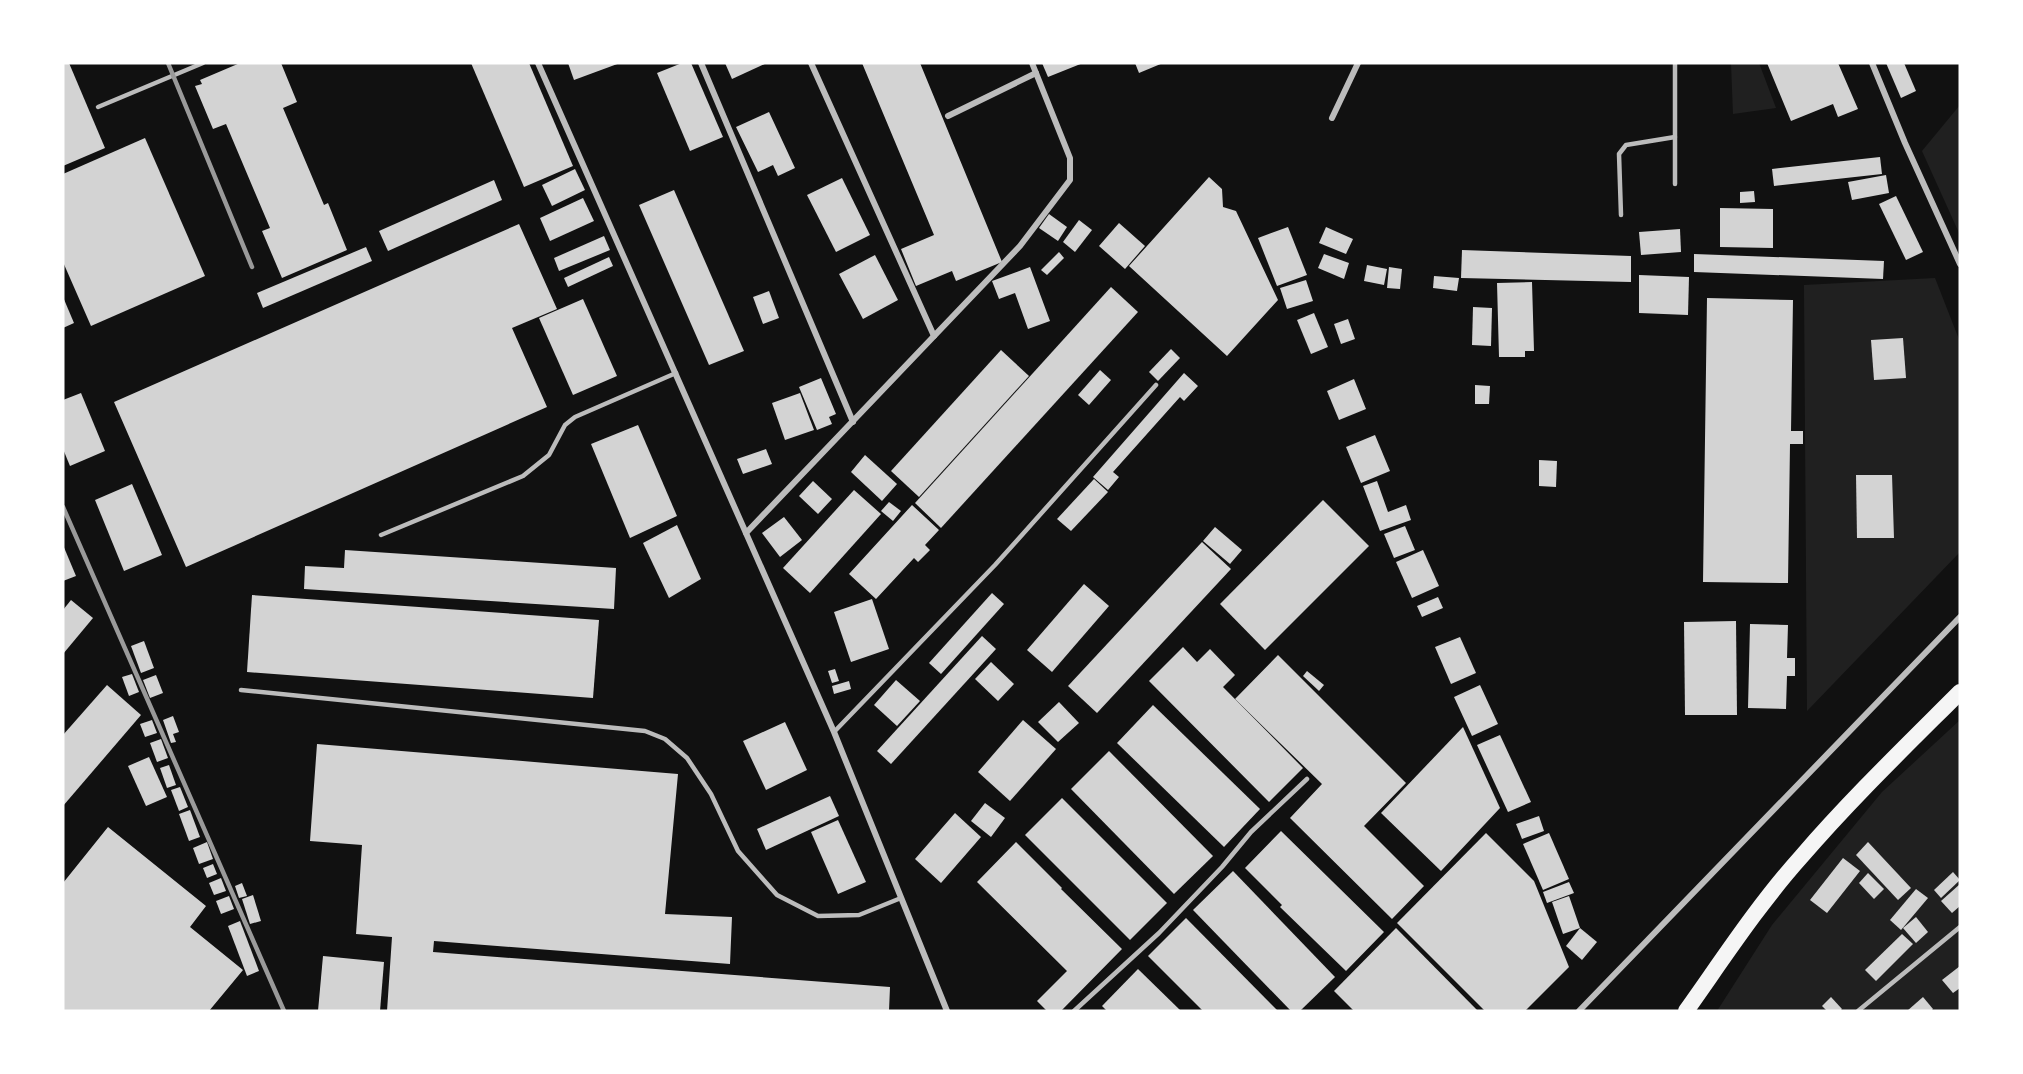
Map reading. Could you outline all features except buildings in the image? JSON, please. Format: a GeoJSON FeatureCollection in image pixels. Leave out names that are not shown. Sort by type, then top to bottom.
{"type":"FeatureCollection","features":[{"type":"Feature","properties":{"kind":"highway"},"geometry":{"type":"LineString","coordinates":[[1686,1011],[1761,906],[1800,857],[1960,692]]}},
{"type":"Feature","properties":{"kind":"street"},"geometry":{"type":"LineString","coordinates":[[538,63],[834,732],[947,1011]]}},
{"type":"Feature","properties":{"kind":"street"},"geometry":{"type":"LineString","coordinates":[[701,63],[853,422]]}},
{"type":"Feature","properties":{"kind":"street"},"geometry":{"type":"LineString","coordinates":[[812,63],[934,336]]}},
{"type":"Feature","properties":{"kind":"street"},"geometry":{"type":"LineString","coordinates":[[746,533],[1020,246],[1070,180],[1070,158],[1032,63]]}},
{"type":"Feature","properties":{"kind":"street"},"geometry":{"type":"LineString","coordinates":[[1332,118],[1358,63]]}},
{"type":"Feature","properties":{"kind":"street"},"geometry":{"type":"LineString","coordinates":[[1872,63],[1905,144],[1960,264]]}},
{"type":"Feature","properties":{"kind":"street"},"geometry":{"type":"LineString","coordinates":[[948,116],[1036,73]]}},
{"type":"Feature","properties":{"kind":"street"},"geometry":{"type":"LineString","coordinates":[[1578,1011],[1960,617]]}},
{"type":"Feature","properties":{"kind":"lane"},"geometry":{"type":"LineString","coordinates":[[98,107],[203,63]]}},
{"type":"Feature","properties":{"kind":"lane"},"geometry":{"type":"LineString","coordinates":[[1675,63],[1675,184]]}},
{"type":"Feature","properties":{"kind":"lane"},"geometry":{"type":"LineString","coordinates":[[1621,215],[1619,154],[1626,145],[1675,137]]}},
{"type":"Feature","properties":{"kind":"lane"},"geometry":{"type":"LineString","coordinates":[[381,536],[524,476],[549,455],[565,425],[575,417],[676,373]]}},
{"type":"Feature","properties":{"kind":"lane"},"geometry":{"type":"LineString","coordinates":[[834,732],[995,565],[1156,385]]}},
{"type":"Feature","properties":{"kind":"lane"},"geometry":{"type":"LineString","coordinates":[[241,690],[645,731],[665,739],[687,758],[711,794],[738,851],[777,895],[818,916],[859,915],[901,898]]}},
{"type":"Feature","properties":{"kind":"lane"},"geometry":{"type":"LineString","coordinates":[[1074,1011],[1159,933],[1222,867],[1251,832],[1307,779]]}},
{"type":"Feature","properties":{"kind":"lane"},"geometry":{"type":"LineString","coordinates":[[1862,1010],[1960,927]]}},
{"type":"Feature","properties":{"kind":"shaded area"},"geometry":{"type":"Polygon","coordinates":[[[1731,63],[1759,63],[1776,108],[1733,114],[1731,63]]]}},
{"type":"Feature","properties":{"kind":"shaded area"},"geometry":{"type":"Polygon","coordinates":[[[1960,105],[1960,235],[1922,151],[1960,105]]]}},
{"type":"Feature","properties":{"kind":"shaded area"},"geometry":{"type":"Polygon","coordinates":[[[1935,278],[1960,342],[1960,552],[1807,711],[1804,285],[1935,278]]]}},
{"type":"Feature","properties":{"kind":"shaded area"},"geometry":{"type":"Polygon","coordinates":[[[1960,720],[1960,1011],[1717,1011],[1772,925],[1882,792],[1960,720]]]}},
{"type":"Feature","properties":{"kind":"railway"},"geometry":{"type":"LineString","coordinates":[[168,63],[252,267]]}},
{"type":"Feature","properties":{"kind":"railway"},"geometry":{"type":"LineString","coordinates":[[63,507],[284,1011]]}}]}
